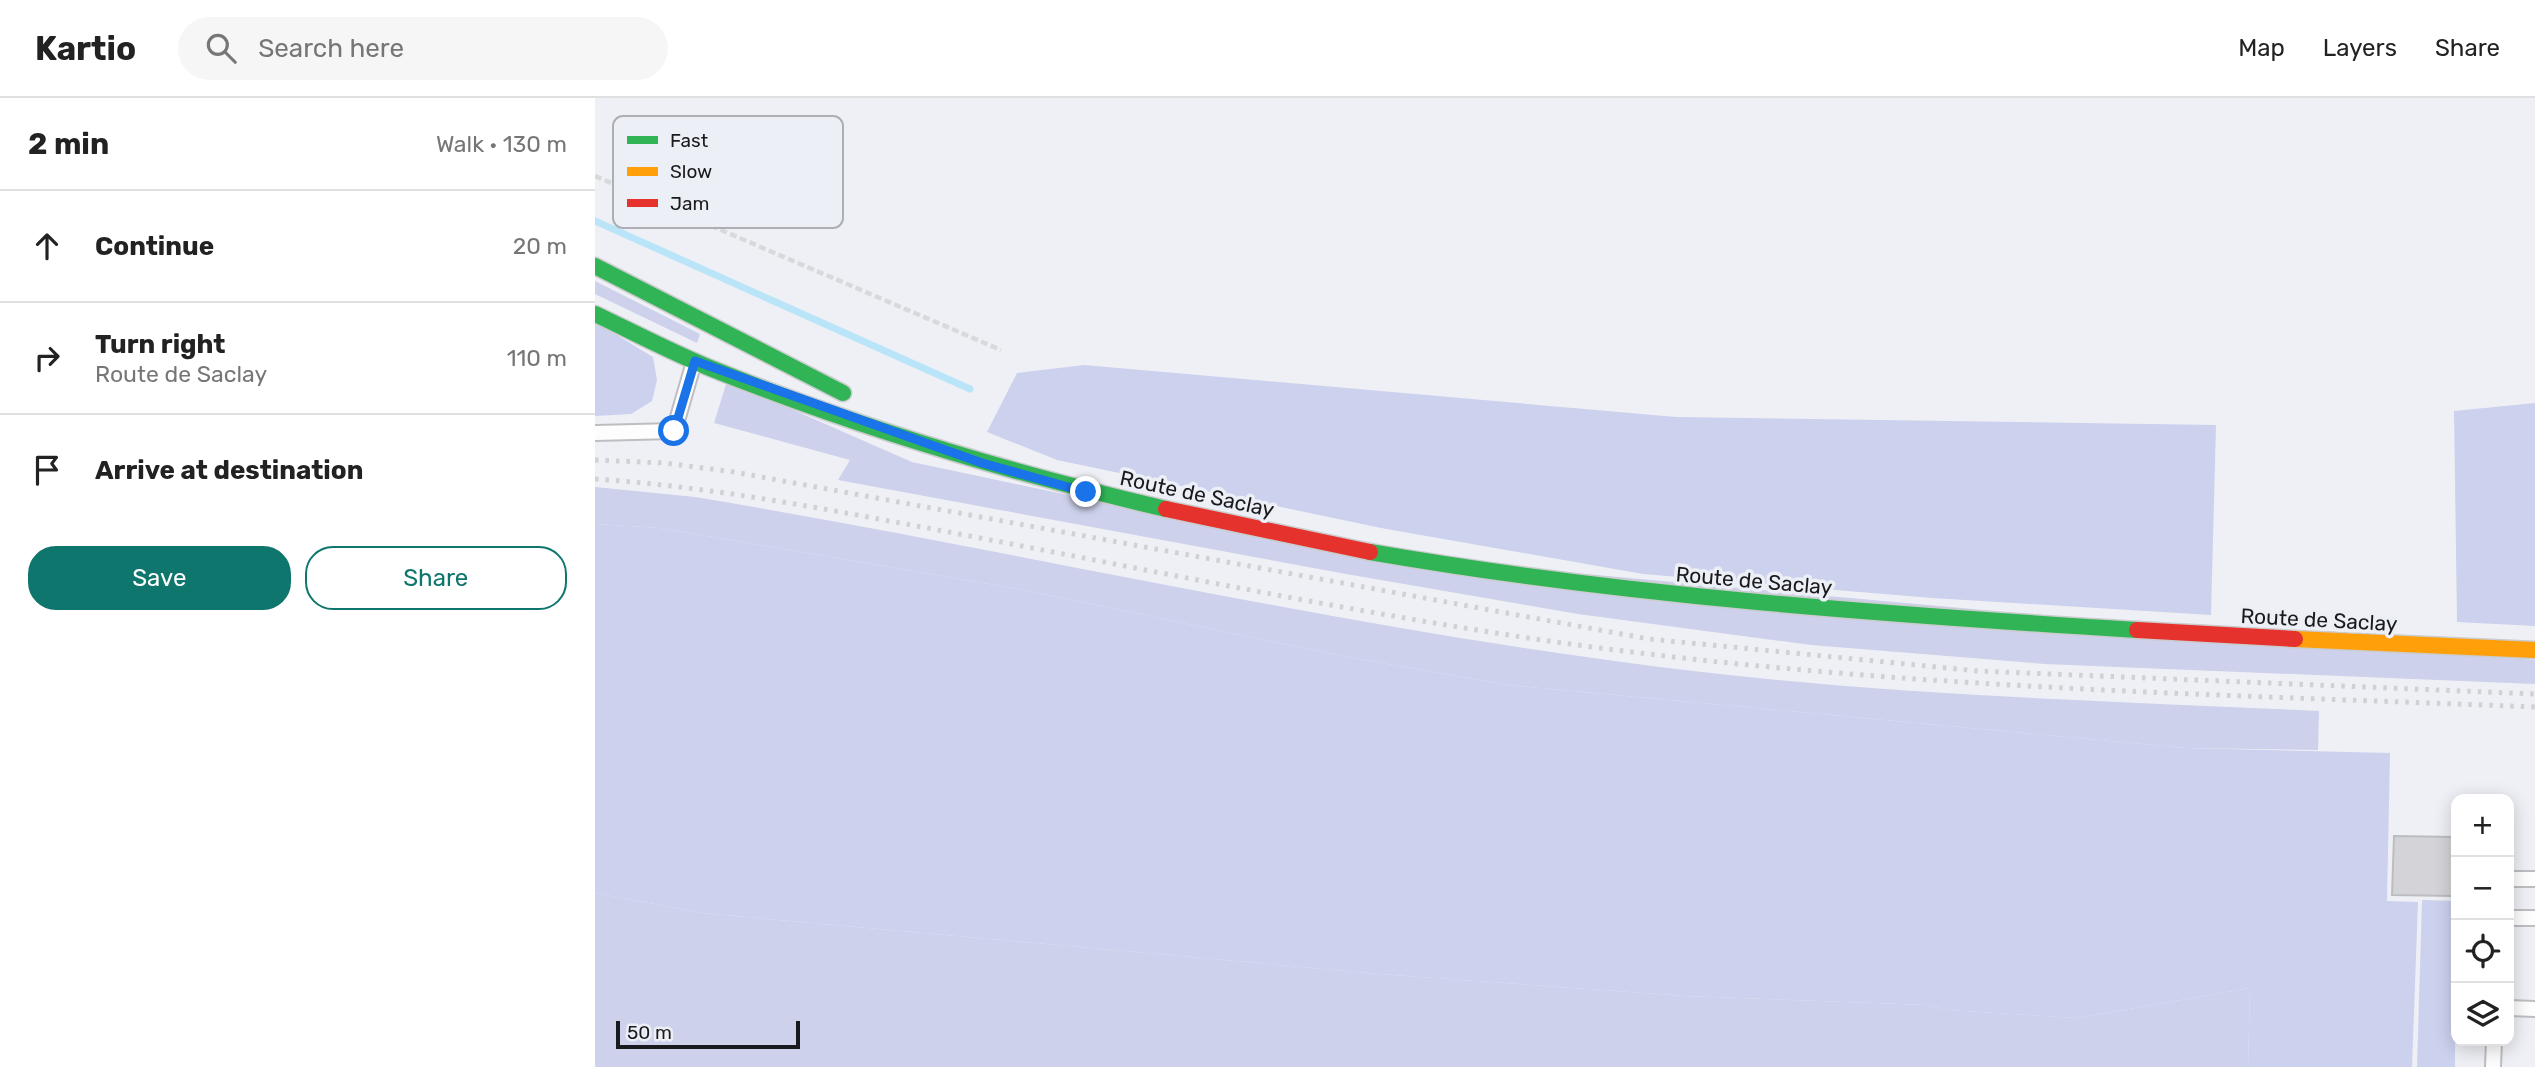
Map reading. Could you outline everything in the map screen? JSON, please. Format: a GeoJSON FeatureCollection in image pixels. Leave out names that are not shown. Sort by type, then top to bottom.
{"type":"FeatureCollection","features":[{"type":"Feature","properties":{"kind":"main road"},"geometry":{"type":"LineString","coordinates":[[595,266],[859,401]]}},
{"type":"Feature","properties":{"kind":"main road","name":"Route de Saclay"},"geometry":{"type":"LineString","coordinates":[[595,314],[695,361],[982,463],[1086,492],[1284,533],[1572,584],[1711,599],[2194,635],[2535,650]]}},
{"type":"Feature","properties":{"kind":"main road","name":"Route de Saclay"},"geometry":{"type":"LineString","coordinates":[[884,413],[982,463]]}},
{"type":"Feature","properties":{"kind":"lane"},"geometry":{"type":"LineString","coordinates":[[595,433],[674,431],[695,361]]}},
{"type":"Feature","properties":{"kind":"lane"},"geometry":{"type":"LineString","coordinates":[[2514,879],[2535,879]]}},
{"type":"Feature","properties":{"kind":"lane"},"geometry":{"type":"LineString","coordinates":[[2514,918],[2535,918]]}},
{"type":"Feature","properties":{"kind":"lane"},"geometry":{"type":"LineString","coordinates":[[2514,1008],[2535,1009]]}},
{"type":"Feature","properties":{"kind":"lane"},"geometry":{"type":"LineString","coordinates":[[2493,1067],[2494,1046]]}},
{"type":"Feature","properties":{"kind":"path"},"geometry":{"type":"LineString","coordinates":[[595,176],[613,184]]}},
{"type":"Feature","properties":{"kind":"path"},"geometry":{"type":"LineString","coordinates":[[716,228],[1001,350]]}},
{"type":"Feature","properties":{"kind":"shaded area"},"geometry":{"type":"Polygon","coordinates":[[[595,281],[700,334],[697,343],[595,294],[595,281]]]}},
{"type":"Feature","properties":{"kind":"shaded area"},"geometry":{"type":"Polygon","coordinates":[[[595,322],[653,357],[657,380],[652,401],[631,414],[595,416],[595,322]]]}},
{"type":"Feature","properties":{"kind":"shaded area"},"geometry":{"type":"Polygon","coordinates":[[[1084,365],[1676,417],[2216,425],[2211,615],[1932,598],[1643,574],[1381,528],[1057,460],[987,432],[1017,373],[1084,365]]]}},
{"type":"Feature","properties":{"kind":"shaded area"},"geometry":{"type":"Polygon","coordinates":[[[727,381],[912,462],[1332,551],[2535,660],[2535,684],[2045,664],[1811,645],[1578,614],[838,480],[850,460],[714,423],[727,381]]]}},
{"type":"Feature","properties":{"kind":"shaded area"},"geometry":{"type":"Polygon","coordinates":[[[2535,403],[2535,626],[2457,622],[2454,411],[2535,403]]]}},
{"type":"Feature","properties":{"kind":"shaded area"},"geometry":{"type":"Polygon","coordinates":[[[595,487],[695,497],[1323,614],[1575,656],[1855,687],[2319,711],[2318,750],[2186,748],[1508,685],[1342,656],[1024,590],[660,528],[595,524],[595,487]]]}},
{"type":"Feature","properties":{"kind":"shaded area"},"geometry":{"type":"Polygon","coordinates":[[[595,524],[660,528],[1024,590],[1342,656],[1508,685],[2186,748],[2390,753],[2387,901],[2418,902],[2412,1067],[2248,1067],[2250,988],[2077,1018],[1948,1010],[1927,1005],[1686,996],[1379,974],[702,913],[595,893],[595,524]]]}},
{"type":"Feature","properties":{"kind":"shaded area"},"geometry":{"type":"Polygon","coordinates":[[[595,893],[702,913],[1379,974],[1686,996],[1927,1005],[1948,1010],[2077,1018],[2250,988],[2248,1067],[595,1067],[595,893]]]}},
{"type":"Feature","properties":{"kind":"shaded area"},"geometry":{"type":"Polygon","coordinates":[[[2422,900],[2451,901],[2451,1046],[2455,1046],[2455,1067],[2417,1067],[2422,900]]]}},
{"type":"Feature","properties":{"kind":"building"},"geometry":{"type":"Polygon","coordinates":[[[2394,836],[2451,837],[2451,896],[2392,895],[2394,836]]]}},
{"type":"Feature","properties":{"kind":"waterway"},"geometry":{"type":"LineString","coordinates":[[595,221],[970,389]]}},
{"type":"Feature","properties":{"kind":"railway"},"geometry":{"type":"LineString","coordinates":[[595,460],[665,463],[734,472],[1649,639],[1978,671],[2535,694]]}},
{"type":"Feature","properties":{"kind":"railway"},"geometry":{"type":"LineString","coordinates":[[595,479],[775,501],[1346,608],[1608,649],[1872,676],[2005,685],[2535,707]]}},
{"type":"Feature","properties":{"kind":"traffic: fast"},"geometry":{"type":"LineString","coordinates":[[595,266],[843,393]]}},
{"type":"Feature","properties":{"kind":"traffic: fast"},"geometry":{"type":"LineString","coordinates":[[595,314],[710,368],[821,410],[992,464],[1166,509]]}},
{"type":"Feature","properties":{"kind":"traffic: fast"},"geometry":{"type":"LineString","coordinates":[[1370,552],[1657,592],[1848,610],[2137,630]]}},
{"type":"Feature","properties":{"kind":"traffic: slow"},"geometry":{"type":"LineString","coordinates":[[2295,639],[2535,650]]}},
{"type":"Feature","properties":{"kind":"traffic: jam"},"geometry":{"type":"LineString","coordinates":[[1166,509],[1370,552]]}},
{"type":"Feature","properties":{"kind":"traffic: jam"},"geometry":{"type":"LineString","coordinates":[[2137,630],[2295,639]]}},
{"type":"Feature","properties":{"kind":"route"},"geometry":{"type":"LineString","coordinates":[[674,431],[695,361],[982,463],[1086,492]]}}]}
